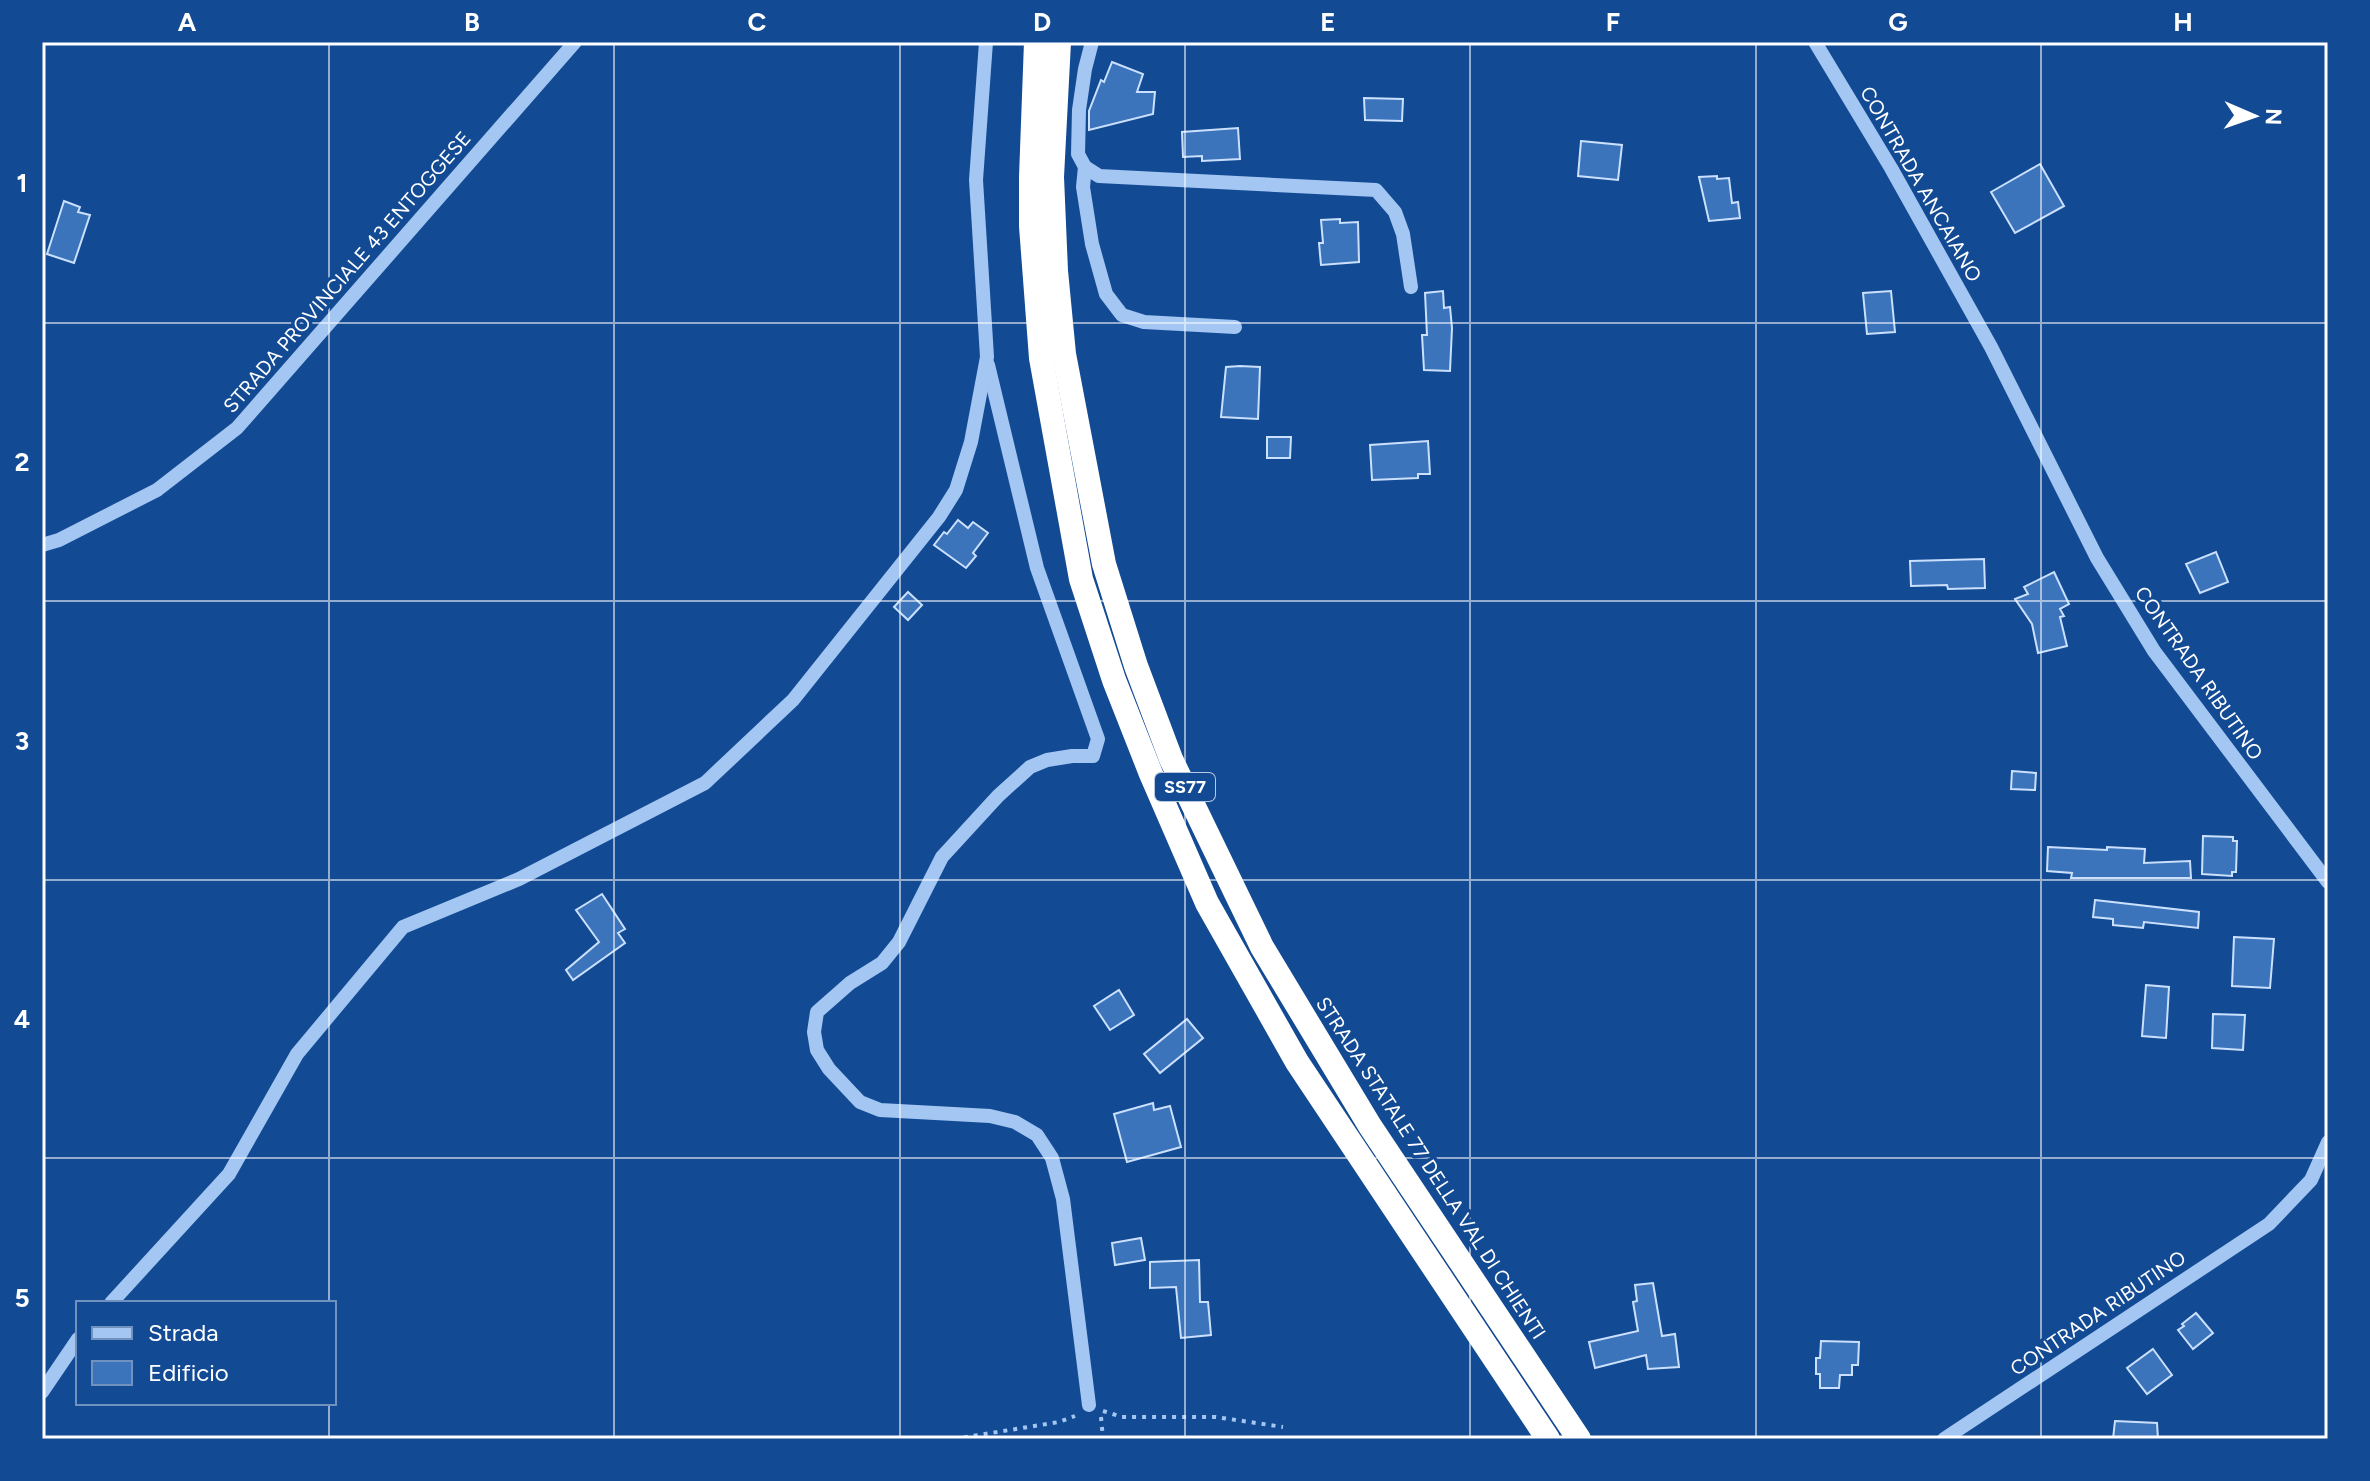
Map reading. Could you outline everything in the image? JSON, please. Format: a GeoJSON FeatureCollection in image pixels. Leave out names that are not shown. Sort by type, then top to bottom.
{"type":"FeatureCollection","features":[{"type":"Feature","properties":{"kind":"highway","name":"SS77"},"geometry":{"type":"LineString","coordinates":[[1036,42],[1031,226],[1041,358],[1081,579],[1114,680],[1207,903],[1297,1062],[1548,1439]]}},
{"type":"Feature","properties":{"kind":"highway","name":"STRADA STATALE 77 DELLA VAL DI CHIENTI"},"geometry":{"type":"LineString","coordinates":[[1059,42],[1052,177],[1064,354],[1104,564],[1136,666],[1171,759],[1262,947],[1370,1126],[1579,1439]]}},
{"type":"Feature","properties":{"kind":"street","name":"STRADA PROVINCIALE 43 ENTOGGESE"},"geometry":{"type":"LineString","coordinates":[[42,545],[59,540],[157,490],[237,428],[575,42]]}},
{"type":"Feature","properties":{"kind":"street"},"geometry":{"type":"LineString","coordinates":[[986,42],[976,180],[987,357],[1037,568],[1098,739],[1093,756],[1047,760],[1030,767],[998,796],[942,857],[899,942],[882,963],[850,983],[817,1012],[814,1032],[817,1050],[829,1069],[860,1102],[880,1110],[990,1116],[1015,1122],[1037,1135],[1052,1158],[1063,1199],[1089,1405]]}},
{"type":"Feature","properties":{"kind":"street"},"geometry":{"type":"LineString","coordinates":[[1092,42],[1079,110],[1078,154],[1085,167],[1099,176],[1376,190],[1395,212],[1403,234],[1411,287]]}},
{"type":"Feature","properties":{"kind":"street","name":"CONTRADA ANCAIANO"},"geometry":{"type":"LineString","coordinates":[[1815,42],[1891,168],[1991,347]]}},
{"type":"Feature","properties":{"kind":"street"},"geometry":{"type":"LineString","coordinates":[[1085,167],[1083,187],[1092,244],[1106,294],[1122,315],[1144,322],[1235,327]]}},
{"type":"Feature","properties":{"kind":"street","name":"CONTRADA RIBUTINO"},"geometry":{"type":"LineString","coordinates":[[1991,347],[2097,558],[2154,651],[2328,882]]}},
{"type":"Feature","properties":{"kind":"street"},"geometry":{"type":"LineString","coordinates":[[113,1301],[229,1174],[297,1054],[403,927],[519,879],[705,783],[793,700],[939,517],[956,490],[971,442],[987,357]]}},
{"type":"Feature","properties":{"kind":"street","name":"CONTRADA RIBUTINO"},"geometry":{"type":"LineString","coordinates":[[1944,1439],[2269,1224],[2311,1180],[2328,1142]]}},
{"type":"Feature","properties":{"kind":"street"},"geometry":{"type":"LineString","coordinates":[[42,1392],[76,1342]]}},
{"type":"Feature","properties":{"kind":"path"},"geometry":{"type":"LineString","coordinates":[[954,1439],[1059,1422],[1075,1416],[1089,1405]]}},
{"type":"Feature","properties":{"kind":"path"},"geometry":{"type":"LineString","coordinates":[[1103,1439],[1101,1411],[1122,1417],[1216,1417],[1283,1427]]}},
{"type":"Feature","properties":{"kind":"building"},"geometry":{"type":"Polygon","coordinates":[[[1112,62],[1143,74],[1137,92],[1155,92],[1153,114],[1089,130],[1089,111],[1112,62]]]}},
{"type":"Feature","properties":{"kind":"building"},"geometry":{"type":"Polygon","coordinates":[[[1364,98],[1403,99],[1402,121],[1365,120],[1364,98]]]}},
{"type":"Feature","properties":{"kind":"building"},"geometry":{"type":"Polygon","coordinates":[[[1238,128],[1240,159],[1202,161],[1202,156],[1183,157],[1182,132],[1238,128]]]}},
{"type":"Feature","properties":{"kind":"building"},"geometry":{"type":"Polygon","coordinates":[[[1581,141],[1622,145],[1618,180],[1578,176],[1581,141]]]}},
{"type":"Feature","properties":{"kind":"building"},"geometry":{"type":"Polygon","coordinates":[[[2040,164],[2064,206],[2015,233],[1991,192],[2040,164]]]}},
{"type":"Feature","properties":{"kind":"building"},"geometry":{"type":"Polygon","coordinates":[[[1717,176],[1717,179],[1729,178],[1732,203],[1738,202],[1740,218],[1709,221],[1699,177],[1717,176]]]}},
{"type":"Feature","properties":{"kind":"building"},"geometry":{"type":"Polygon","coordinates":[[[64,201],[80,207],[78,212],[90,215],[74,263],[47,254],[64,201]]]}},
{"type":"Feature","properties":{"kind":"building"},"geometry":{"type":"Polygon","coordinates":[[[1340,219],[1340,223],[1358,222],[1359,262],[1321,265],[1321,220],[1340,219]]]}},
{"type":"Feature","properties":{"kind":"building"},"geometry":{"type":"Polygon","coordinates":[[[1443,291],[1444,308],[1450,307],[1452,328],[1450,371],[1424,370],[1422,335],[1427,335],[1425,293],[1443,291]]]}},
{"type":"Feature","properties":{"kind":"building"},"geometry":{"type":"Polygon","coordinates":[[[1891,291],[1895,332],[1867,334],[1863,293],[1891,291]]]}},
{"type":"Feature","properties":{"kind":"building"},"geometry":{"type":"Polygon","coordinates":[[[1226,367],[1260,367],[1258,419],[1221,417],[1226,367]]]}},
{"type":"Feature","properties":{"kind":"building"},"geometry":{"type":"Polygon","coordinates":[[[1267,437],[1291,437],[1290,458],[1267,458],[1267,437]]]}},
{"type":"Feature","properties":{"kind":"building"},"geometry":{"type":"Polygon","coordinates":[[[1428,441],[1430,474],[1418,474],[1418,478],[1372,480],[1370,445],[1428,441]]]}},
{"type":"Feature","properties":{"kind":"building"},"geometry":{"type":"Polygon","coordinates":[[[958,520],[968,528],[973,522],[988,533],[966,568],[934,545],[958,520]]]}},
{"type":"Feature","properties":{"kind":"building"},"geometry":{"type":"Polygon","coordinates":[[[2216,552],[2228,582],[2200,593],[2186,564],[2216,552]]]}},
{"type":"Feature","properties":{"kind":"building"},"geometry":{"type":"Polygon","coordinates":[[[1984,559],[1985,588],[1911,586],[1910,561],[1984,559]]]}},
{"type":"Feature","properties":{"kind":"building"},"geometry":{"type":"Polygon","coordinates":[[[2054,572],[2069,604],[2060,609],[2064,616],[2060,617],[2067,646],[2038,653],[2032,624],[2015,599],[2028,594],[2024,587],[2054,572]]]}},
{"type":"Feature","properties":{"kind":"building"},"geometry":{"type":"Polygon","coordinates":[[[908,592],[922,605],[908,620],[894,607],[908,592]]]}},
{"type":"Feature","properties":{"kind":"building"},"geometry":{"type":"Polygon","coordinates":[[[2012,771],[2036,773],[2035,790],[2011,789],[2012,771]]]}},
{"type":"Feature","properties":{"kind":"building"},"geometry":{"type":"Polygon","coordinates":[[[2203,836],[2233,837],[2233,841],[2237,841],[2236,872],[2232,872],[2232,876],[2202,874],[2203,836]]]}},
{"type":"Feature","properties":{"kind":"building"},"geometry":{"type":"Polygon","coordinates":[[[2048,847],[2145,849],[2144,863],[2190,861],[2191,878],[2071,878],[2072,873],[2047,871],[2048,847]]]}},
{"type":"Feature","properties":{"kind":"building"},"geometry":{"type":"Polygon","coordinates":[[[602,894],[625,929],[618,933],[625,943],[573,980],[566,970],[599,942],[576,910],[602,894]]]}},
{"type":"Feature","properties":{"kind":"building"},"geometry":{"type":"Polygon","coordinates":[[[2095,900],[2199,912],[2198,928],[2144,922],[2143,928],[2113,925],[2113,919],[2093,917],[2095,900]]]}},
{"type":"Feature","properties":{"kind":"building"},"geometry":{"type":"Polygon","coordinates":[[[2234,937],[2274,939],[2270,988],[2232,986],[2234,937]]]}},
{"type":"Feature","properties":{"kind":"building"},"geometry":{"type":"Polygon","coordinates":[[[2146,985],[2169,987],[2166,1038],[2142,1036],[2146,985]]]}},
{"type":"Feature","properties":{"kind":"building"},"geometry":{"type":"Polygon","coordinates":[[[1119,990],[1134,1015],[1110,1030],[1094,1006],[1119,990]]]}},
{"type":"Feature","properties":{"kind":"building"},"geometry":{"type":"Polygon","coordinates":[[[2213,1014],[2245,1015],[2243,1050],[2212,1048],[2213,1014]]]}},
{"type":"Feature","properties":{"kind":"building"},"geometry":{"type":"Polygon","coordinates":[[[1187,1019],[1203,1038],[1160,1073],[1144,1054],[1187,1019]]]}},
{"type":"Feature","properties":{"kind":"building"},"geometry":{"type":"Polygon","coordinates":[[[1153,1103],[1154,1110],[1170,1106],[1181,1147],[1127,1162],[1114,1114],[1153,1103]]]}},
{"type":"Feature","properties":{"kind":"building"},"geometry":{"type":"Polygon","coordinates":[[[1141,1238],[1145,1260],[1115,1265],[1112,1243],[1141,1238]]]}},
{"type":"Feature","properties":{"kind":"building"},"geometry":{"type":"Polygon","coordinates":[[[1199,1260],[1200,1302],[1208,1302],[1211,1335],[1181,1338],[1176,1287],[1150,1288],[1150,1262],[1199,1260]]]}},
{"type":"Feature","properties":{"kind":"building"},"geometry":{"type":"Polygon","coordinates":[[[1653,1283],[1662,1336],[1675,1334],[1679,1367],[1648,1369],[1646,1355],[1595,1368],[1589,1342],[1638,1331],[1633,1302],[1637,1301],[1635,1285],[1653,1283]]]}},
{"type":"Feature","properties":{"kind":"building"},"geometry":{"type":"Polygon","coordinates":[[[2196,1313],[2213,1333],[2193,1349],[2178,1330],[2196,1313]]]}},
{"type":"Feature","properties":{"kind":"building"},"geometry":{"type":"Polygon","coordinates":[[[1821,1341],[1859,1342],[1858,1365],[1852,1365],[1852,1375],[1840,1375],[1839,1388],[1820,1388],[1816,1358],[1820,1358],[1821,1341]]]}},
{"type":"Feature","properties":{"kind":"building"},"geometry":{"type":"Polygon","coordinates":[[[2153,1349],[2172,1375],[2147,1394],[2127,1368],[2153,1349]]]}},
{"type":"Feature","properties":{"kind":"building"},"geometry":{"type":"Polygon","coordinates":[[[2115,1421],[2157,1423],[2158,1439],[2113,1439],[2115,1421]]]}}]}
